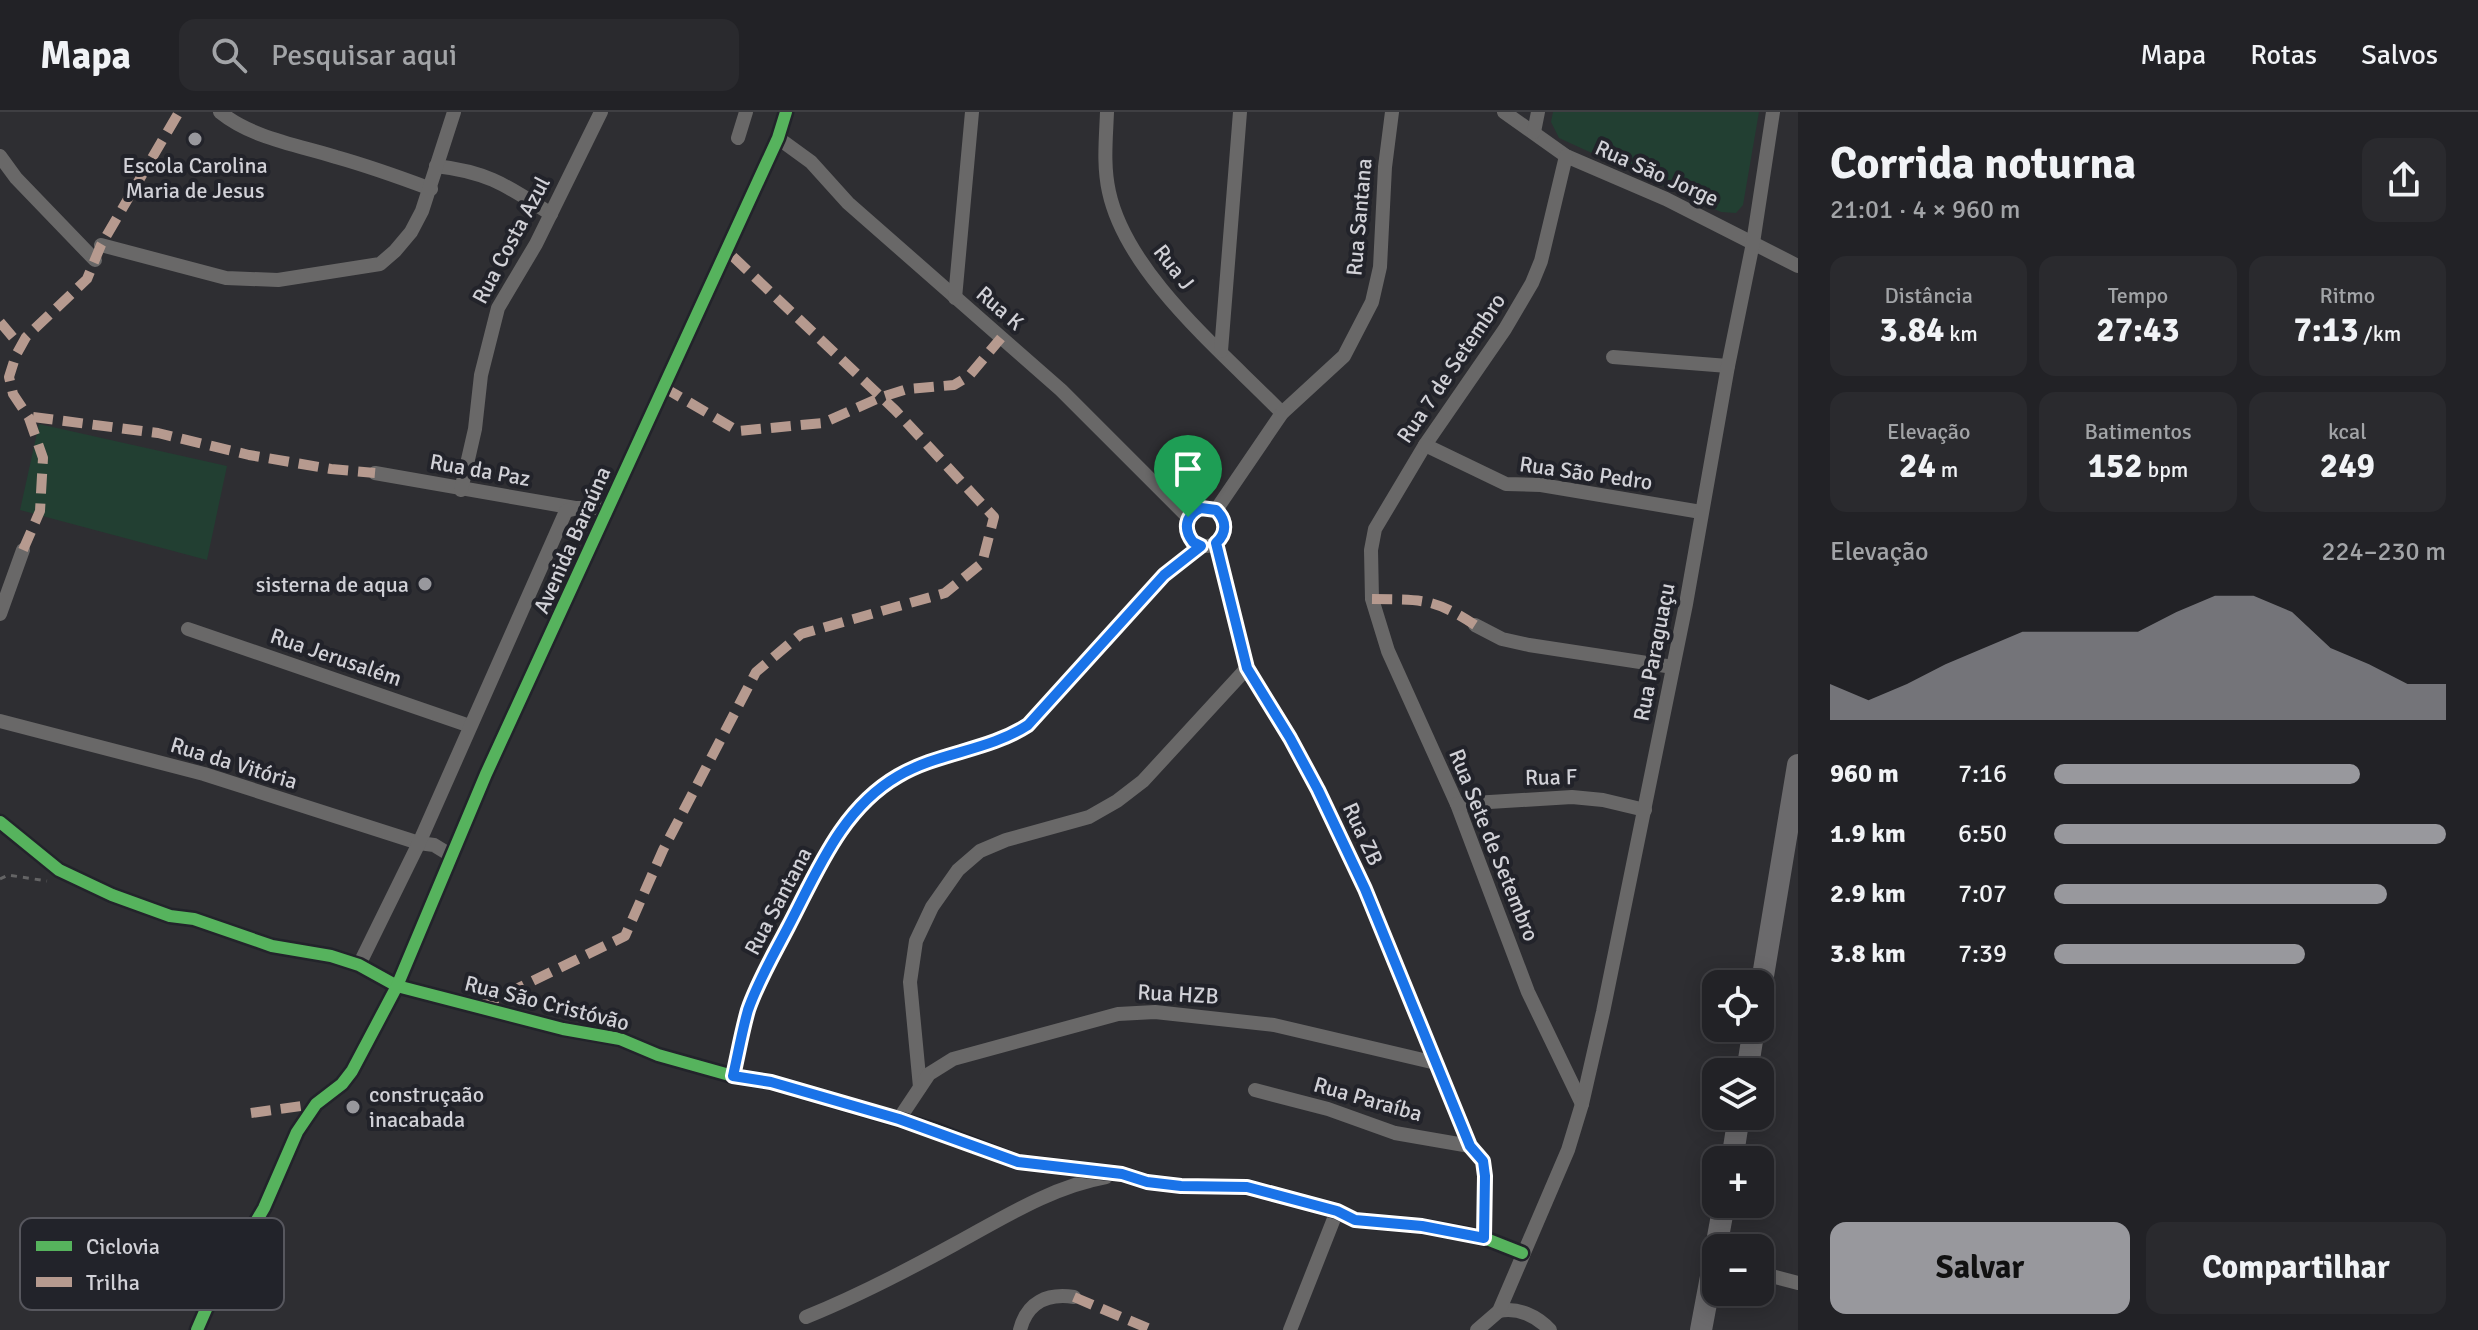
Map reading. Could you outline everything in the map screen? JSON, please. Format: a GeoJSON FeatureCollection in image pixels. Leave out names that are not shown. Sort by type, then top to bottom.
{"type":"FeatureCollection","features":[{"type":"Feature","properties":{"kind":"main road"},"geometry":{"type":"LineString","coordinates":[[1764,970],[1798,765]]}},
{"type":"Feature","properties":{"kind":"main road"},"geometry":{"type":"LineString","coordinates":[[1701,1330],[1706,1306]]}},
{"type":"Feature","properties":{"kind":"street"},"geometry":{"type":"LineString","coordinates":[[220,112],[229,120],[275,139],[431,189]]}},
{"type":"Feature","properties":{"kind":"street"},"geometry":{"type":"LineString","coordinates":[[0,156],[16,178],[98,252],[226,278],[278,280],[365,268],[380,264],[395,251],[411,232],[431,189],[454,112]]}},
{"type":"Feature","properties":{"kind":"street","name":"Rua Costa Azul"},"geometry":{"type":"LineString","coordinates":[[461,490],[475,429],[481,375],[498,308],[551,214],[601,112]]}},
{"type":"Feature","properties":{"kind":"street"},"geometry":{"type":"LineString","coordinates":[[738,138],[746,112]]}},
{"type":"Feature","properties":{"kind":"street","name":"Avenida Baraúna"},"geometry":{"type":"LineString","coordinates":[[258,1218],[297,1132],[316,1104],[342,1084],[352,1071],[397,986],[486,774],[778,138],[786,112]]}},
{"type":"Feature","properties":{"kind":"street"},"geometry":{"type":"LineString","coordinates":[[955,298],[972,112]]}},
{"type":"Feature","properties":{"kind":"street","name":"Rua J"},"geometry":{"type":"LineString","coordinates":[[1107,112],[1104,157],[1109,191],[1118,223],[1129,244],[1172,302],[1282,413]]}},
{"type":"Feature","properties":{"kind":"street"},"geometry":{"type":"LineString","coordinates":[[1221,351],[1240,112]]}},
{"type":"Feature","properties":{"kind":"street","name":"Rua Santana"},"geometry":{"type":"LineString","coordinates":[[1216,510],[1282,413],[1344,356],[1372,302],[1380,267],[1385,167],[1392,112]]}},
{"type":"Feature","properties":{"kind":"street","name":"Rua São Jorge"},"geometry":{"type":"LineString","coordinates":[[1504,112],[1566,156],[1666,199],[1798,266]]}},
{"type":"Feature","properties":{"kind":"street"},"geometry":{"type":"LineString","coordinates":[[1534,132],[1538,112]]}},
{"type":"Feature","properties":{"kind":"street","name":"Rua Paraguaçu"},"geometry":{"type":"LineString","coordinates":[[1499,1311],[1568,1150],[1582,1104],[1673,667],[1753,243],[1773,112]]}},
{"type":"Feature","properties":{"kind":"street","name":"Rua K"},"geometry":{"type":"LineString","coordinates":[[778,138],[811,162],[848,203],[1061,390],[1188,517]]}},
{"type":"Feature","properties":{"kind":"street","name":"Rua 7 de Setembro"},"geometry":{"type":"LineString","coordinates":[[1372,599],[1371,550],[1375,529],[1425,445],[1505,329],[1532,283],[1541,261],[1566,156]]}},
{"type":"Feature","properties":{"kind":"street"},"geometry":{"type":"LineString","coordinates":[[436,166],[471,170],[501,182],[551,214]]}},
{"type":"Feature","properties":{"kind":"street"},"geometry":{"type":"LineString","coordinates":[[1613,357],[1728,366]]}},
{"type":"Feature","properties":{"kind":"street","name":"Rua São Pedro"},"geometry":{"type":"LineString","coordinates":[[1425,445],[1506,484],[1541,485],[1701,512]]}},
{"type":"Feature","properties":{"kind":"street","name":"Rua da Paz"},"geometry":{"type":"LineString","coordinates":[[375,473],[577,508]]}},
{"type":"Feature","properties":{"kind":"street","name":"Avenida Baraúna"},"geometry":{"type":"LineString","coordinates":[[359,965],[419,843],[566,511],[608,508]]}},
{"type":"Feature","properties":{"kind":"street"},"geometry":{"type":"LineString","coordinates":[[1201,508],[1216,510],[1222,516],[1225,531],[1209,545],[1193,542],[1186,526],[1188,517],[1201,508]]}},
{"type":"Feature","properties":{"kind":"street","name":"Rua Santana"},"geometry":{"type":"LineString","coordinates":[[733,1076],[749,1009],[766,970],[839,831],[866,800],[897,776],[936,759],[1009,738],[1028,725],[1164,575],[1209,545]]}},
{"type":"Feature","properties":{"kind":"street","name":"Rua ZB"},"geometry":{"type":"LineString","coordinates":[[1209,545],[1247,668],[1290,738],[1345,847],[1470,1146],[1483,1161],[1484,1238]]}},
{"type":"Feature","properties":{"kind":"street"},"geometry":{"type":"LineString","coordinates":[[0,614],[23,550]]}},
{"type":"Feature","properties":{"kind":"street","name":"Rua Sete de Setembro"},"geometry":{"type":"LineString","coordinates":[[1372,599],[1388,651],[1457,804],[1528,992],[1582,1104]]}},
{"type":"Feature","properties":{"kind":"street"},"geometry":{"type":"LineString","coordinates":[[1475,625],[1502,639],[1529,645],[1673,667]]}},
{"type":"Feature","properties":{"kind":"street","name":"Rua Jerusalém"},"geometry":{"type":"LineString","coordinates":[[188,629],[470,726]]}},
{"type":"Feature","properties":{"kind":"street"},"geometry":{"type":"LineString","coordinates":[[920,1087],[910,982],[916,941],[932,907],[958,870],[980,851],[1006,840],[1089,817],[1117,801],[1143,781],[1247,668]]}},
{"type":"Feature","properties":{"kind":"street","name":"Rua da Vitória"},"geometry":{"type":"LineString","coordinates":[[0,721],[204,774],[419,843],[434,845],[452,856]]}},
{"type":"Feature","properties":{"kind":"street","name":"Rua F"},"geometry":{"type":"LineString","coordinates":[[1457,804],[1572,797],[1603,800],[1645,810]]}},
{"type":"Feature","properties":{"kind":"street","name":"Rua São Cristóvão"},"geometry":{"type":"LineString","coordinates":[[0,822],[74,878],[170,916],[194,919],[272,946],[331,956],[359,965],[397,986],[563,1029],[620,1039],[658,1055],[733,1076],[771,1082],[899,1119],[1018,1162],[1122,1174],[1147,1182],[1181,1186],[1247,1187],[1337,1211],[1355,1220],[1422,1226],[1484,1238],[1522,1253]]}},
{"type":"Feature","properties":{"kind":"street","name":"Rua HZB"},"geometry":{"type":"LineString","coordinates":[[899,1119],[929,1074],[953,1059],[1118,1014],[1155,1012],[1274,1025],[1436,1063]]}},
{"type":"Feature","properties":{"kind":"street","name":"Rua Paraíba"},"geometry":{"type":"LineString","coordinates":[[1255,1090],[1328,1109],[1395,1133],[1470,1146]]}},
{"type":"Feature","properties":{"kind":"street"},"geometry":{"type":"LineString","coordinates":[[806,1317],[879,1285],[1062,1189],[1122,1174]]}},
{"type":"Feature","properties":{"kind":"street"},"geometry":{"type":"LineString","coordinates":[[1290,1330],[1337,1211]]}},
{"type":"Feature","properties":{"kind":"street"},"geometry":{"type":"LineString","coordinates":[[1774,1277],[1798,1283]]}},
{"type":"Feature","properties":{"kind":"street"},"geometry":{"type":"LineString","coordinates":[[1020,1330],[1032,1305],[1058,1294],[1074,1297]]}},
{"type":"Feature","properties":{"kind":"street"},"geometry":{"type":"LineString","coordinates":[[1477,1330],[1499,1311],[1510,1308],[1528,1314],[1550,1330]]}},
{"type":"Feature","properties":{"kind":"street","name":"Avenida Baraúna"},"geometry":{"type":"LineString","coordinates":[[197,1330],[206,1310]]}},
{"type":"Feature","properties":{"kind":"path"},"geometry":{"type":"LineString","coordinates":[[0,878],[6,876],[63,883],[74,878]]}},
{"type":"Feature","properties":{"kind":"green space"},"geometry":{"type":"Polygon","coordinates":[[[1553,112],[1759,112],[1743,205],[1736,213],[1721,212],[1559,138],[1551,122],[1553,112]]]}},
{"type":"Feature","properties":{"kind":"green space"},"geometry":{"type":"Polygon","coordinates":[[[39,424],[227,466],[207,560],[20,510],[39,424]]]}},
{"type":"Feature","properties":{"kind":"marked path"},"geometry":{"type":"LineString","coordinates":[[23,550],[40,511],[43,458],[29,418],[13,394],[9,377],[16,355],[26,337],[87,279],[101,245],[179,112]]}},
{"type":"Feature","properties":{"kind":"marked path"},"geometry":{"type":"LineString","coordinates":[[479,1007],[625,936],[663,850],[756,672],[801,634],[945,593],[982,563],[994,517],[895,410],[726,250]]}},
{"type":"Feature","properties":{"kind":"marked path"},"geometry":{"type":"LineString","coordinates":[[0,322],[21,347]]}},
{"type":"Feature","properties":{"kind":"marked path"},"geometry":{"type":"LineString","coordinates":[[663,387],[738,431],[823,423],[907,389],[954,385],[969,376],[1001,338]]}},
{"type":"Feature","properties":{"kind":"marked path"},"geometry":{"type":"LineString","coordinates":[[33,417],[158,433],[249,455],[375,473]]}},
{"type":"Feature","properties":{"kind":"marked path"},"geometry":{"type":"LineString","coordinates":[[1372,599],[1426,602],[1448,609],[1475,625]]}},
{"type":"Feature","properties":{"kind":"marked path"},"geometry":{"type":"LineString","coordinates":[[251,1113],[316,1104]]}},
{"type":"Feature","properties":{"kind":"marked path"},"geometry":{"type":"LineString","coordinates":[[1074,1297],[1152,1330]]}},
{"type":"Feature","properties":{"kind":"cycle path"},"geometry":{"type":"LineString","coordinates":[[258,1218],[297,1132],[316,1104],[342,1084],[352,1071],[397,986],[486,774],[778,138],[786,112]]}},
{"type":"Feature","properties":{"kind":"cycle path"},"geometry":{"type":"LineString","coordinates":[[0,822],[59,870],[112,895],[170,916],[194,919],[272,946],[331,956],[359,965],[397,986],[563,1029],[620,1039],[658,1055],[733,1076],[771,1082],[935,1130],[1018,1162],[1122,1174],[1147,1182],[1181,1186],[1247,1187],[1337,1211],[1355,1220],[1461,1233],[1484,1238],[1522,1253]]}},
{"type":"Feature","properties":{"kind":"cycle path"},"geometry":{"type":"LineString","coordinates":[[197,1330],[206,1310]]}},
{"type":"Feature","properties":{"kind":"place","name":"Escola Carolina Maria de Jesus"},"geometry":{"type":"Point","coordinates":[195,139]}},
{"type":"Feature","properties":{"kind":"place","name":"sisterna de aqua"},"geometry":{"type":"Point","coordinates":[425,584]}},
{"type":"Feature","properties":{"kind":"place","name":"construçaão inacabada"},"geometry":{"type":"Point","coordinates":[353,1107]}},
{"type":"Feature","properties":{"kind":"route"},"geometry":{"type":"LineString","coordinates":[[1208,508],[1216,510],[1225,523],[1222,538],[1216,543],[1247,668],[1318,790],[1365,889],[1470,1146],[1483,1161],[1486,1193],[1484,1238],[1422,1226],[1355,1220],[1337,1211],[1247,1187],[1181,1186],[1147,1182],[1122,1174],[1018,1162],[899,1119],[771,1082],[733,1076],[749,1009],[766,970],[839,831],[866,800],[897,776],[936,759],[1009,738],[1028,725],[1164,575],[1201,546],[1188,535],[1188,517],[1194,511],[1208,508]]}}]}
